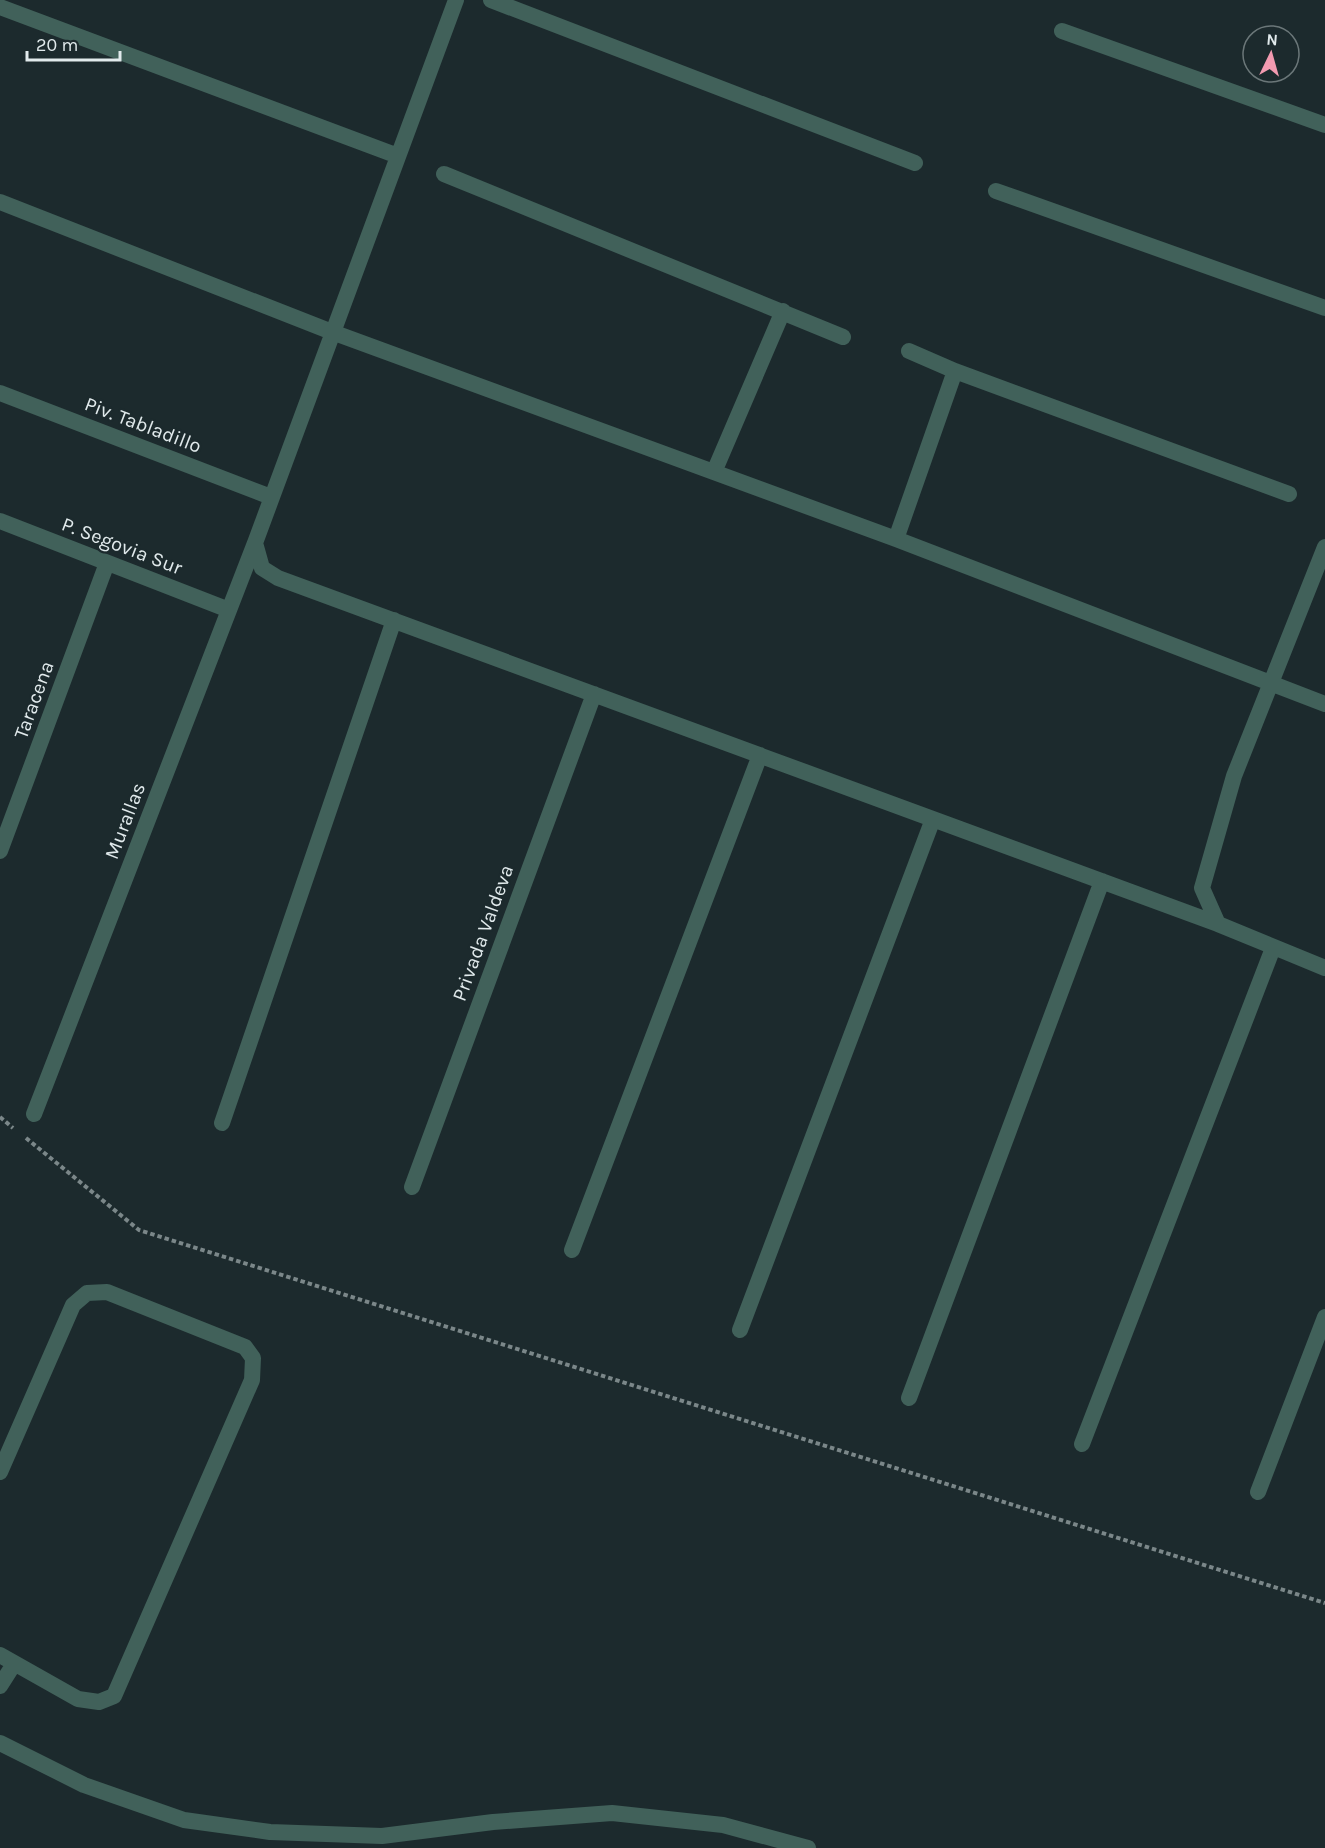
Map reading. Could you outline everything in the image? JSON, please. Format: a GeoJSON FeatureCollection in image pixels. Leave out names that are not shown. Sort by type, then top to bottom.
{"type":"FeatureCollection","features":[{"type":"Feature","properties":{"kind":"street","name":"Murallas"},"geometry":{"type":"LineString","coordinates":[[34,1114],[255,543],[456,0]]}},
{"type":"Feature","properties":{"kind":"street"},"geometry":{"type":"LineString","coordinates":[[491,0],[915,163]]}},
{"type":"Feature","properties":{"kind":"street"},"geometry":{"type":"LineString","coordinates":[[0,7],[398,156]]}},
{"type":"Feature","properties":{"kind":"street"},"geometry":{"type":"LineString","coordinates":[[1062,31],[1325,125]]}},
{"type":"Feature","properties":{"kind":"street"},"geometry":{"type":"LineString","coordinates":[[444,174],[843,337]]}},
{"type":"Feature","properties":{"kind":"street"},"geometry":{"type":"LineString","coordinates":[[996,191],[1325,308]]}},
{"type":"Feature","properties":{"kind":"street"},"geometry":{"type":"LineString","coordinates":[[0,202],[332,332],[896,539],[1325,704]]}},
{"type":"Feature","properties":{"kind":"street"},"geometry":{"type":"LineString","coordinates":[[714,472],[783,311]]}},
{"type":"Feature","properties":{"kind":"street"},"geometry":{"type":"LineString","coordinates":[[909,351],[955,371],[1289,494]]}},
{"type":"Feature","properties":{"kind":"street"},"geometry":{"type":"LineString","coordinates":[[896,539],[955,371]]}},
{"type":"Feature","properties":{"kind":"street","name":"Piv. Tabladillo"},"geometry":{"type":"LineString","coordinates":[[0,393],[271,497]]}},
{"type":"Feature","properties":{"kind":"street","name":"P. Segovia Sur"},"geometry":{"type":"LineString","coordinates":[[0,521],[229,610]]}},
{"type":"Feature","properties":{"kind":"street"},"geometry":{"type":"LineString","coordinates":[[255,543],[262,568],[278,578],[1218,924],[1325,968]]}},
{"type":"Feature","properties":{"kind":"street"},"geometry":{"type":"LineString","coordinates":[[1218,924],[1202,888],[1211,847],[1234,776],[1325,547]]}},
{"type":"Feature","properties":{"kind":"street","name":"Taracena"},"geometry":{"type":"LineString","coordinates":[[0,851],[107,563]]}},
{"type":"Feature","properties":{"kind":"street"},"geometry":{"type":"LineString","coordinates":[[222,1123],[394,620]]}},
{"type":"Feature","properties":{"kind":"street","name":"Privada Valdeva"},"geometry":{"type":"LineString","coordinates":[[412,1187],[594,694]]}},
{"type":"Feature","properties":{"kind":"street"},"geometry":{"type":"LineString","coordinates":[[572,1250],[760,755]]}},
{"type":"Feature","properties":{"kind":"street"},"geometry":{"type":"LineString","coordinates":[[740,1330],[933,819]]}},
{"type":"Feature","properties":{"kind":"street"},"geometry":{"type":"LineString","coordinates":[[909,1398],[1102,881]]}},
{"type":"Feature","properties":{"kind":"street"},"geometry":{"type":"LineString","coordinates":[[1082,1444],[1273,948]]}},
{"type":"Feature","properties":{"kind":"street"},"geometry":{"type":"LineString","coordinates":[[0,1472],[73,1305],[87,1293],[107,1292],[245,1347],[253,1358],[252,1380],[114,1696],[99,1702],[78,1699],[7,1660],[0,1686]]}},
{"type":"Feature","properties":{"kind":"street"},"geometry":{"type":"LineString","coordinates":[[1258,1492],[1325,1317]]}},
{"type":"Feature","properties":{"kind":"street"},"geometry":{"type":"LineString","coordinates":[[0,1743],[84,1785],[184,1820],[270,1832],[382,1836],[493,1822],[612,1813],[723,1825],[808,1848]]}},
{"type":"Feature","properties":{"kind":"path"},"geometry":{"type":"LineString","coordinates":[[0,1117],[139,1230],[1325,1603]]}}]}
